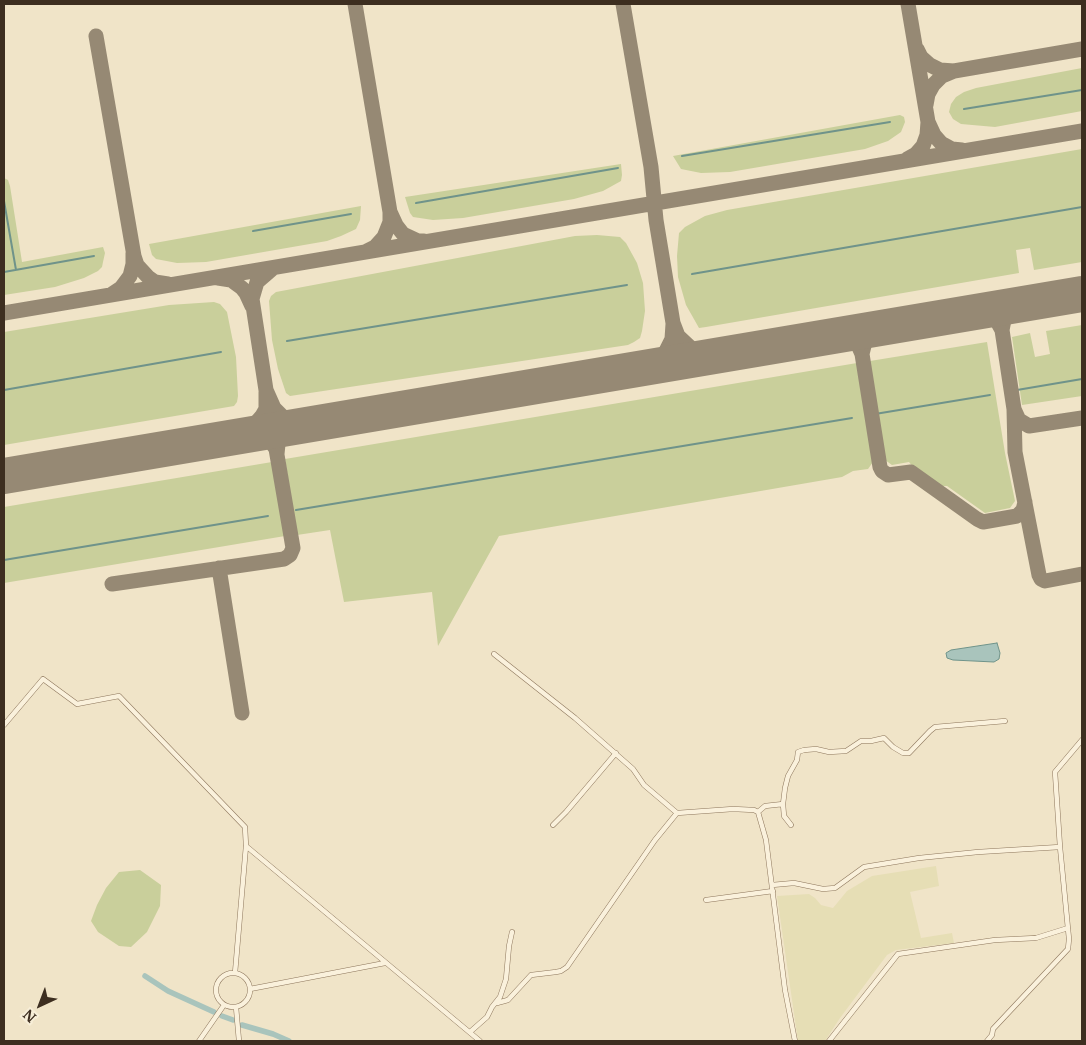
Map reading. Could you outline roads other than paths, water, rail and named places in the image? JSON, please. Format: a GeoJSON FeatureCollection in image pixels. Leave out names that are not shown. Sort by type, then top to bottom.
{"type":"FeatureCollection","features":[{"type":"Feature","properties":{"kind":"street"},"geometry":{"type":"LineString","coordinates":[[494,654],[616,753],[633,769],[644,785],[677,813],[733,810],[754,810],[758,812]]}},
{"type":"Feature","properties":{"kind":"street"},"geometry":{"type":"LineString","coordinates":[[4,725],[43,679],[77,704],[119,696],[245,827],[246,846],[235,972]]}},
{"type":"Feature","properties":{"kind":"street"},"geometry":{"type":"LineString","coordinates":[[791,825],[784,816],[783,804],[788,776],[797,760],[798,752],[804,750],[840,752],[846,751],[861,741],[871,742],[884,738],[903,753],[909,753],[935,727],[1005,721]]}},
{"type":"Feature","properties":{"kind":"street"},"geometry":{"type":"LineString","coordinates":[[987,1041],[992,1035],[993,1029],[1068,949],[1069,939],[1055,772],[1082,740]]}},
{"type":"Feature","properties":{"kind":"street"},"geometry":{"type":"LineString","coordinates":[[553,825],[616,753]]}},
{"type":"Feature","properties":{"kind":"street"},"geometry":{"type":"LineString","coordinates":[[758,812],[765,806],[783,804]]}},
{"type":"Feature","properties":{"kind":"street"},"geometry":{"type":"LineString","coordinates":[[758,812],[766,840],[785,990],[795,1041]]}},
{"type":"Feature","properties":{"kind":"street"},"geometry":{"type":"LineString","coordinates":[[470,1032],[487,1017],[492,1007],[497,1003],[508,1000],[531,975],[561,971],[567,967],[655,840],[677,813]]}},
{"type":"Feature","properties":{"kind":"street"},"geometry":{"type":"LineString","coordinates":[[246,846],[480,1041]]}},
{"type":"Feature","properties":{"kind":"street"},"geometry":{"type":"LineString","coordinates":[[772,885],[794,883],[823,890],[835,888],[864,868],[926,857],[983,851],[1060,847]]}},
{"type":"Feature","properties":{"kind":"street"},"geometry":{"type":"LineString","coordinates":[[706,900],[772,891]]}},
{"type":"Feature","properties":{"kind":"street"},"geometry":{"type":"LineString","coordinates":[[829,1041],[898,954],[995,940],[1036,938],[1068,928]]}},
{"type":"Feature","properties":{"kind":"street"},"geometry":{"type":"LineString","coordinates":[[497,1003],[506,979],[512,932]]}},
{"type":"Feature","properties":{"kind":"street"},"geometry":{"type":"LineString","coordinates":[[250,990],[385,963]]}},
{"type":"Feature","properties":{"kind":"street"},"geometry":{"type":"LineString","coordinates":[[235,972],[247,980],[250,990],[244,1002],[236,1006],[224,1004],[216,996],[216,984],[224,975],[235,972]]}},
{"type":"Feature","properties":{"kind":"street"},"geometry":{"type":"LineString","coordinates":[[198,1041],[224,1004]]}},
{"type":"Feature","properties":{"kind":"street"},"geometry":{"type":"LineString","coordinates":[[236,1006],[239,1041]]}},
{"type":"Feature","properties":{"kind":"water"},"geometry":{"type":"Polygon","coordinates":[[[997,643],[1000,653],[999,659],[994,662],[947,658],[946,653],[951,650],[997,643]]]}},
{"type":"Feature","properties":{"kind":"waterway"},"geometry":{"type":"LineString","coordinates":[[964,109],[1082,90]]}},
{"type":"Feature","properties":{"kind":"waterway"},"geometry":{"type":"LineString","coordinates":[[682,156],[890,122]]}},
{"type":"Feature","properties":{"kind":"waterway"},"geometry":{"type":"LineString","coordinates":[[416,203],[618,168]]}},
{"type":"Feature","properties":{"kind":"waterway"},"geometry":{"type":"LineString","coordinates":[[4,201],[16,270]]}},
{"type":"Feature","properties":{"kind":"waterway"},"geometry":{"type":"LineString","coordinates":[[692,274],[1082,207]]}},
{"type":"Feature","properties":{"kind":"waterway"},"geometry":{"type":"LineString","coordinates":[[253,231],[351,214]]}},
{"type":"Feature","properties":{"kind":"waterway"},"geometry":{"type":"LineString","coordinates":[[4,272],[94,256]]}},
{"type":"Feature","properties":{"kind":"waterway"},"geometry":{"type":"LineString","coordinates":[[287,341],[627,285]]}},
{"type":"Feature","properties":{"kind":"waterway"},"geometry":{"type":"LineString","coordinates":[[4,390],[221,352]]}},
{"type":"Feature","properties":{"kind":"waterway"},"geometry":{"type":"LineString","coordinates":[[1017,390],[1082,379]]}},
{"type":"Feature","properties":{"kind":"waterway"},"geometry":{"type":"LineString","coordinates":[[875,414],[990,395]]}},
{"type":"Feature","properties":{"kind":"waterway"},"geometry":{"type":"LineString","coordinates":[[296,510],[852,418]]}},
{"type":"Feature","properties":{"kind":"waterway"},"geometry":{"type":"LineString","coordinates":[[4,560],[268,516]]}},
{"type":"Feature","properties":{"kind":"waterway"},"geometry":{"type":"LineString","coordinates":[[145,976],[168,991],[214,1012]]}},
{"type":"Feature","properties":{"kind":"waterway"},"geometry":{"type":"LineString","coordinates":[[222,1016],[233,1020]]}},
{"type":"Feature","properties":{"kind":"waterway"},"geometry":{"type":"LineString","coordinates":[[242,1025],[289,1041]]}}]}
